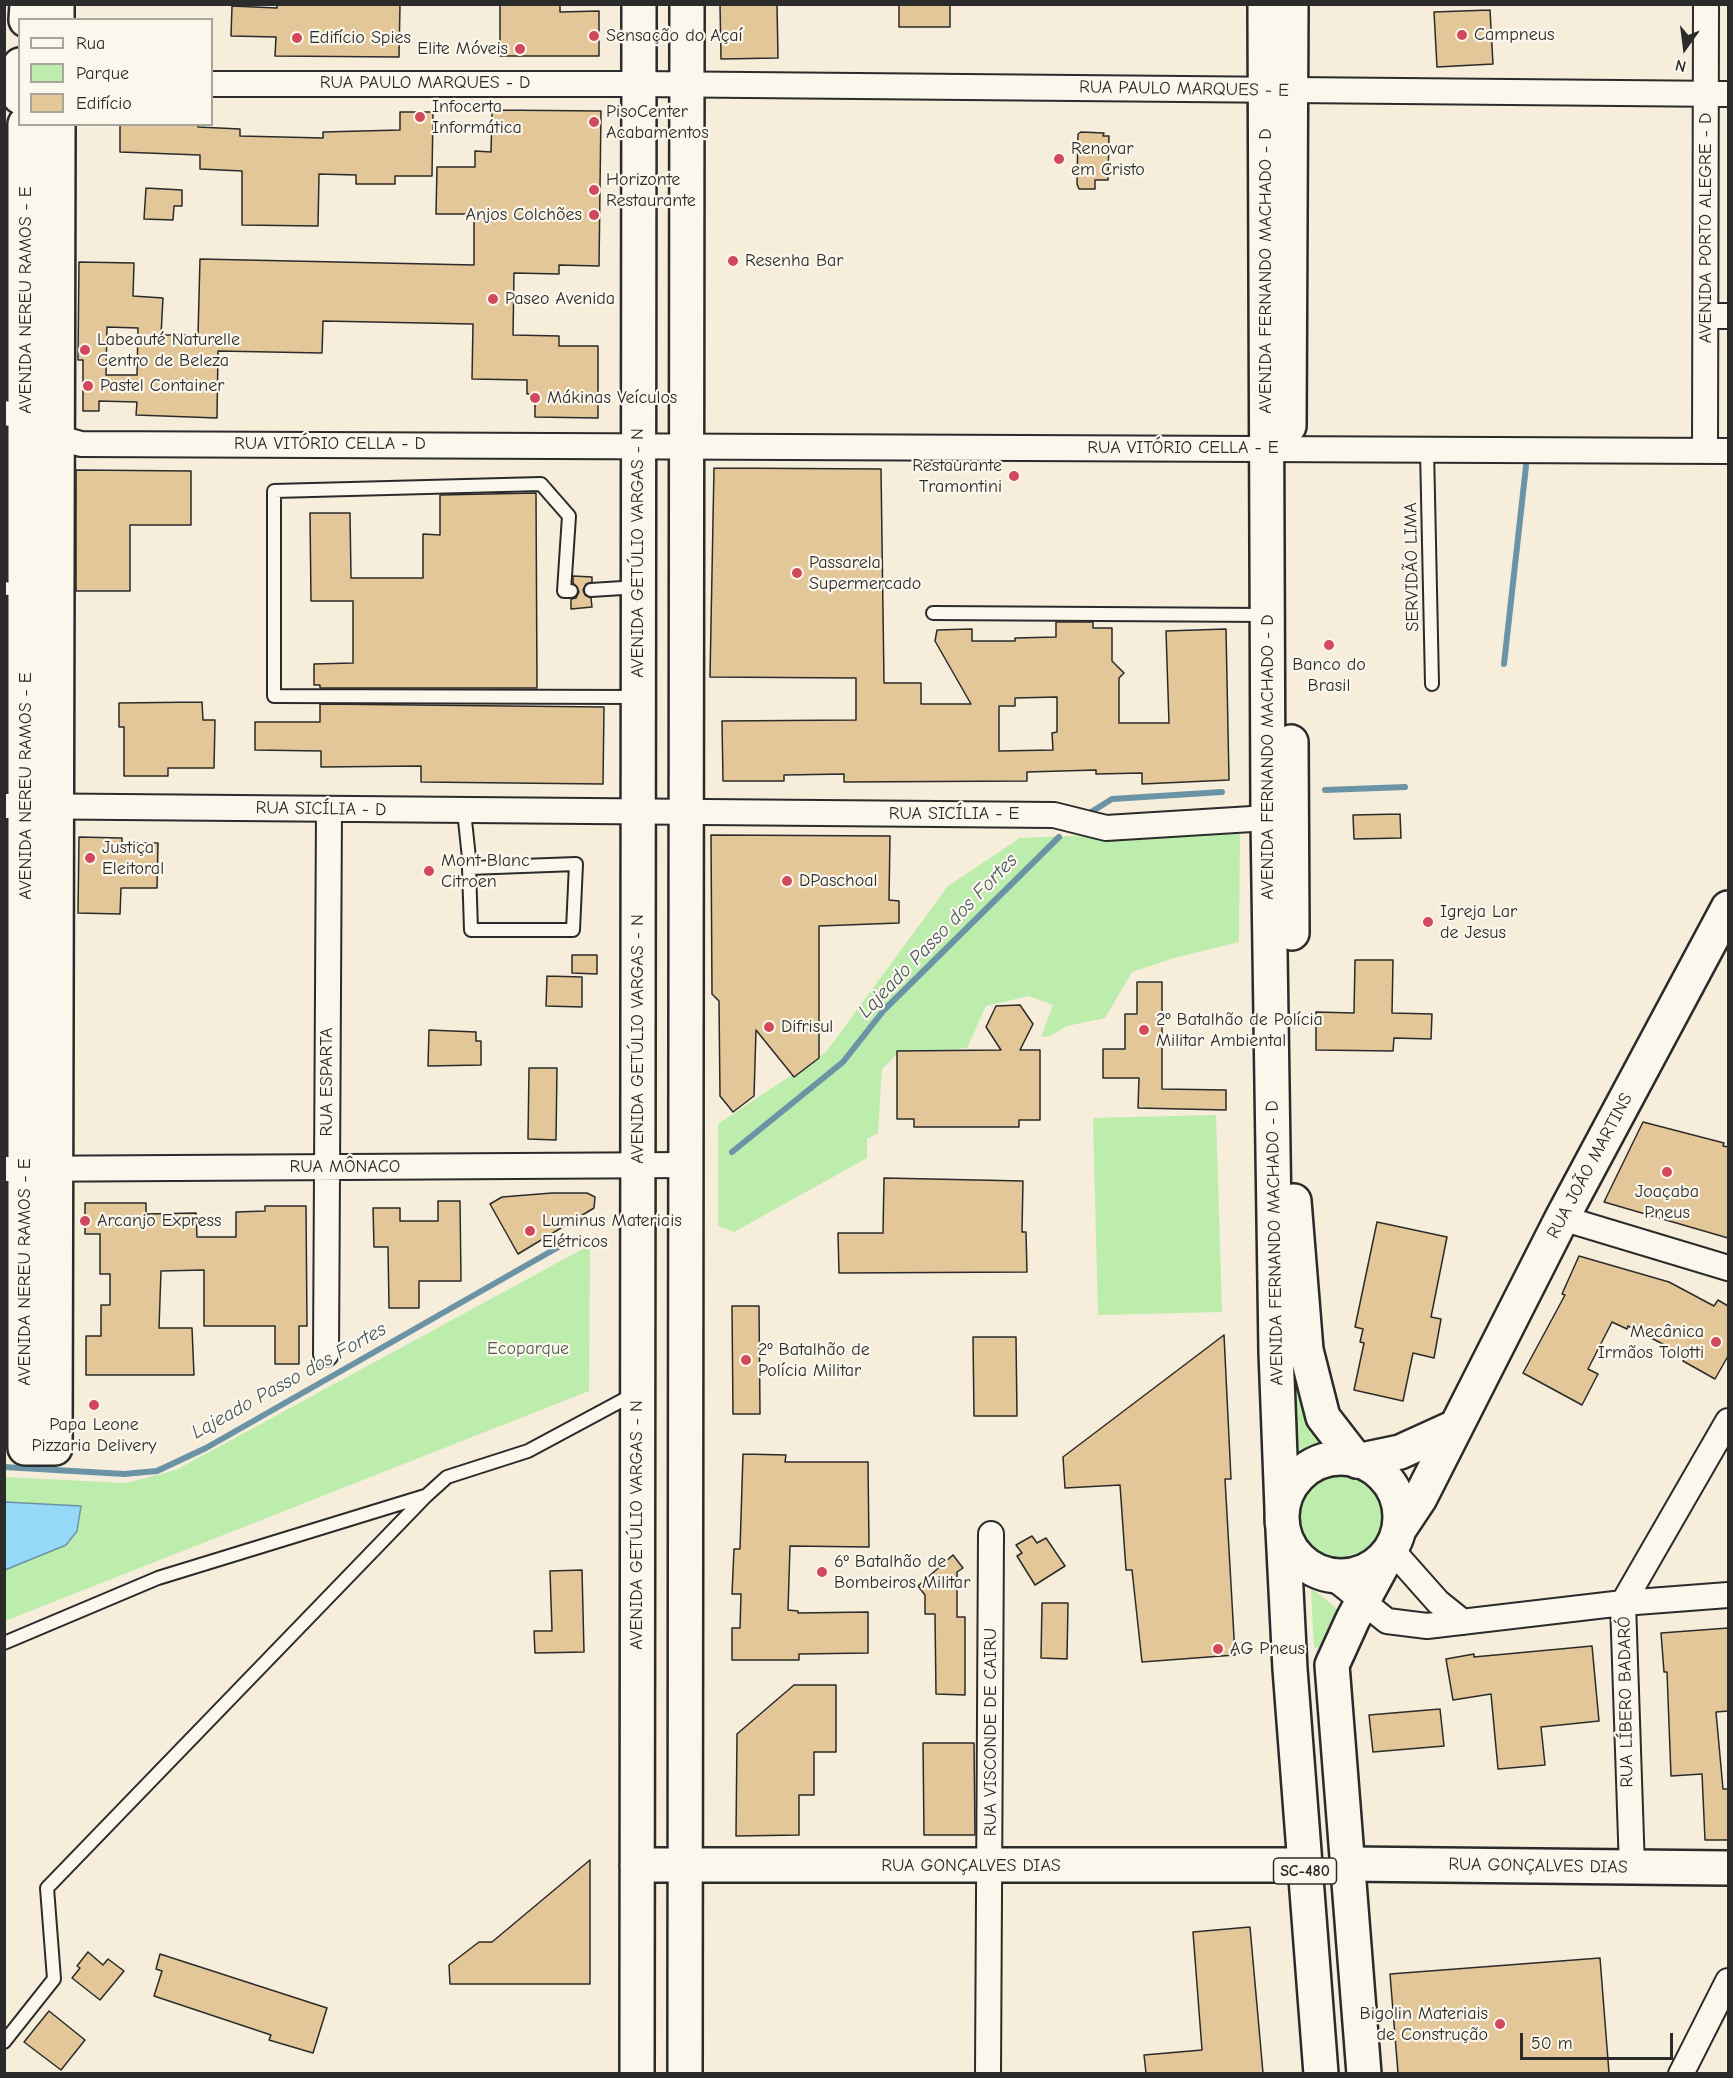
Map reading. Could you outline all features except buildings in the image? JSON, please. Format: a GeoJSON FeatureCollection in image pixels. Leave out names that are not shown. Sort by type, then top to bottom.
{"type":"FeatureCollection","features":[{"type":"Feature","properties":{"kind":"street","name":"AVENIDA GETÚLIO VARGAS - N"},"geometry":{"type":"LineString","coordinates":[[636,2073],[639,4]]}},
{"type":"Feature","properties":{"kind":"street"},"geometry":{"type":"LineString","coordinates":[[685,2073],[687,4]]}},
{"type":"Feature","properties":{"kind":"street","name":"AVENIDA FERNANDO MACHADO - D"},"geometry":{"type":"LineString","coordinates":[[1265,4],[1278,90],[1278,448],[1294,1201],[1286,1244],[1306,1350],[1323,1417],[1357,1461]]}},
{"type":"Feature","properties":{"kind":"street","name":"AVENIDA FERNANDO MACHADO - D"},"geometry":{"type":"LineString","coordinates":[[1278,90],[1291,4]]}},
{"type":"Feature","properties":{"kind":"street","name":"AVENIDA PORTO ALEGRE - D"},"geometry":{"type":"LineString","coordinates":[[1706,4],[1717,94],[1717,451]]}},
{"type":"Feature","properties":{"kind":"street","name":"RUA PAULO MARQUES - D"},"geometry":{"type":"LineString","coordinates":[[213,84],[639,84]]}},
{"type":"Feature","properties":{"kind":"street","name":"RUA PAULO MARQUES - E"},"geometry":{"type":"LineString","coordinates":[[639,84],[1717,94]]}},
{"type":"Feature","properties":{"kind":"street","name":"AVENIDA NEREU RAMOS - E"},"geometry":{"type":"LineString","coordinates":[[26,126],[16,417],[34,593]]}},
{"type":"Feature","properties":{"kind":"street","name":"AVENIDA NEREU RAMOS - E"},"geometry":{"type":"LineString","coordinates":[[40,1448],[40,1300],[28,1169],[41,1012],[29,806],[34,593],[56,436],[58,126]]}},
{"type":"Feature","properties":{"kind":"street","name":"RUA VITÓRIO CELLA - D"},"geometry":{"type":"LineString","coordinates":[[16,417],[56,436],[81,444],[638,445]]}},
{"type":"Feature","properties":{"kind":"street","name":"RUA VITÓRIO CELLA - E"},"geometry":{"type":"LineString","coordinates":[[638,445],[1717,451]]}},
{"type":"Feature","properties":{"kind":"street","name":"AVENIDA FERNANDO MACHADO - D"},"geometry":{"type":"LineString","coordinates":[[1278,448],[1268,615],[1268,818],[1286,1244],[1283,1520],[1321,2073]]}},
{"type":"Feature","properties":{"kind":"street"},"geometry":{"type":"LineString","coordinates":[[638,633],[687,631]]}},
{"type":"Feature","properties":{"kind":"street","name":"RUA SICÍLIA - D"},"geometry":{"type":"LineString","coordinates":[[29,806],[638,813]]}},
{"type":"Feature","properties":{"kind":"street","name":"RUA ESPARTA"},"geometry":{"type":"LineString","coordinates":[[326,1354],[329,809]]}},
{"type":"Feature","properties":{"kind":"street","name":"RUA SICÍLIA - E"},"geometry":{"type":"LineString","coordinates":[[638,813],[1054,814],[1106,828],[1268,818]]}},
{"type":"Feature","properties":{"kind":"street","name":"RUA JOÃO MARTINS"},"geometry":{"type":"LineString","coordinates":[[1395,1538],[1420,1498],[1562,1218],[1728,908]]}},
{"type":"Feature","properties":{"kind":"street","name":"RUA MÔNACO"},"geometry":{"type":"LineString","coordinates":[[28,1169],[686,1165]]}},
{"type":"Feature","properties":{"kind":"street"},"geometry":{"type":"LineString","coordinates":[[1562,1218],[1728,1268]]}},
{"type":"Feature","properties":{"kind":"street"},"geometry":{"type":"LineString","coordinates":[[638,1228],[686,1229]]}},
{"type":"Feature","properties":{"kind":"street","name":"RUA LÍBERO BADARÓ"},"geometry":{"type":"LineString","coordinates":[[1632,1868],[1623,1603],[1728,1421]]}},
{"type":"Feature","properties":{"kind":"street"},"geometry":{"type":"LineString","coordinates":[[1357,1461],[1400,1452],[1455,1427]]}},
{"type":"Feature","properties":{"kind":"street"},"geometry":{"type":"LineString","coordinates":[[1364,2073],[1332,1665],[1395,1538],[1400,1510],[1395,1494],[1386,1479],[1373,1468],[1357,1461],[1337,1458],[1318,1463],[1309,1468],[1289,1488],[1283,1520],[1290,1548],[1300,1560],[1314,1570],[1330,1575],[1354,1575],[1375,1566],[1395,1538]]}},
{"type":"Feature","properties":{"kind":"street"},"geometry":{"type":"LineString","coordinates":[[637,1513],[686,1514]]}},
{"type":"Feature","properties":{"kind":"street","name":"RUA VISCONDE DE CAIRU"},"geometry":{"type":"LineString","coordinates":[[988,2073],[991,1867],[991,1534]]}},
{"type":"Feature","properties":{"kind":"street"},"geometry":{"type":"LineString","coordinates":[[1395,1538],[1438,1602],[1463,1622]]}},
{"type":"Feature","properties":{"kind":"street"},"geometry":{"type":"LineString","coordinates":[[1330,1575],[1387,1621],[1427,1626],[1623,1603],[1728,1595]]}},
{"type":"Feature","properties":{"kind":"street"},"geometry":{"type":"LineString","coordinates":[[637,1584],[686,1584]]}},
{"type":"Feature","properties":{"kind":"street","name":"RUA GONÇALVES DIAS"},"geometry":{"type":"LineString","coordinates":[[1347,1864],[1728,1868]]}},
{"type":"Feature","properties":{"kind":"street","name":"RUA GONÇALVES DIAS"},"geometry":{"type":"LineString","coordinates":[[637,1865],[991,1867],[1305,1865]]}},
{"type":"Feature","properties":{"kind":"street"},"geometry":{"type":"LineString","coordinates":[[1681,2073],[1728,1981]]}},
{"type":"Feature","properties":{"kind":"lane","name":"SERVIDÃO LIMA"},"geometry":{"type":"LineString","coordinates":[[1427,449],[1432,684]]}},
{"type":"Feature","properties":{"kind":"lane"},"geometry":{"type":"LineString","coordinates":[[571,591],[564,591],[569,516],[541,484],[274,491],[274,696],[638,697]]}},
{"type":"Feature","properties":{"kind":"lane"},"geometry":{"type":"LineString","coordinates":[[591,590],[638,587]]}},
{"type":"Feature","properties":{"kind":"lane"},"geometry":{"type":"LineString","coordinates":[[933,613],[1268,615]]}},
{"type":"Feature","properties":{"kind":"lane"},"geometry":{"type":"LineString","coordinates":[[464,811],[471,930],[573,930],[576,864],[469,868]]}},
{"type":"Feature","properties":{"kind":"lane"},"geometry":{"type":"LineString","coordinates":[[4,2042],[54,1979],[47,1888],[426,1496],[447,1477],[528,1451],[637,1392]]}},
{"type":"Feature","properties":{"kind":"lane"},"geometry":{"type":"LineString","coordinates":[[4,1643],[158,1578],[426,1496]]}},
{"type":"Feature","properties":{"kind":"green space"},"geometry":{"type":"Polygon","coordinates":[[[1240,829],[1239,942],[1174,958],[1132,972],[1105,1018],[1067,1026],[1050,1036],[1041,1037],[1053,1005],[1029,996],[986,1006],[967,1048],[896,1055],[882,1069],[878,1133],[867,1139],[867,1158],[734,1232],[718,1226],[718,1124],[826,1052],[948,886],[1020,838],[1240,829]]]}},
{"type":"Feature","properties":{"kind":"green space"},"geometry":{"type":"Polygon","coordinates":[[[1216,1115],[1222,1312],[1098,1315],[1093,1118],[1216,1115]]]}},
{"type":"Feature","properties":{"kind":"green space","name":"Ecoparque"},"geometry":{"type":"Polygon","coordinates":[[[590,1245],[589,1391],[5,1621],[4,1477],[126,1483],[176,1470],[590,1245]]]}},
{"type":"Feature","properties":{"kind":"green space"},"geometry":{"type":"Polygon","coordinates":[[[1289,1364],[1297,1364],[1329,1448],[1298,1464],[1289,1364]]]}},
{"type":"Feature","properties":{"kind":"green space"},"geometry":{"type":"Polygon","coordinates":[[[1340,1469],[1358,1473],[1373,1483],[1383,1498],[1387,1516],[1383,1534],[1373,1549],[1358,1559],[1340,1563],[1322,1559],[1307,1549],[1297,1534],[1293,1516],[1297,1498],[1307,1483],[1322,1473],[1340,1469]]]}},
{"type":"Feature","properties":{"kind":"green space"},"geometry":{"type":"Polygon","coordinates":[[[1311,1588],[1340,1611],[1324,1646],[1314,1648],[1311,1588]]]}},
{"type":"Feature","properties":{"kind":"water"},"geometry":{"type":"Polygon","coordinates":[[[5,1502],[81,1506],[77,1531],[66,1545],[5,1570],[5,1502]]]}},
{"type":"Feature","properties":{"kind":"waterway","name":"Lajeado Passo dos Fortes"},"geometry":{"type":"LineString","coordinates":[[1504,664],[1526,466]]}},
{"type":"Feature","properties":{"kind":"waterway","name":"Lajeado Passo dos Fortes"},"geometry":{"type":"LineString","coordinates":[[1325,790],[1405,787]]}},
{"type":"Feature","properties":{"kind":"waterway","name":"Lajeado Passo dos Fortes"},"geometry":{"type":"LineString","coordinates":[[1091,812],[1112,799],[1222,792]]}},
{"type":"Feature","properties":{"kind":"waterway","name":"Lajeado Passo dos Fortes"},"geometry":{"type":"LineString","coordinates":[[732,1152],[843,1062],[884,1010],[1059,837]]}},
{"type":"Feature","properties":{"kind":"waterway","name":"Lajeado Passo dos Fortes"},"geometry":{"type":"LineString","coordinates":[[4,1467],[124,1474],[157,1471],[206,1448],[569,1241]]}},
{"type":"Feature","properties":{"kind":"place","name":"Campneus"},"geometry":{"type":"Point","coordinates":[1462,35]}},
{"type":"Feature","properties":{"kind":"place","name":"Sensação do Açaí"},"geometry":{"type":"Point","coordinates":[594,36]}},
{"type":"Feature","properties":{"kind":"place","name":"Edifício Spies"},"geometry":{"type":"Point","coordinates":[297,38]}},
{"type":"Feature","properties":{"kind":"place","name":"Elite Móveis"},"geometry":{"type":"Point","coordinates":[520,49]}},
{"type":"Feature","properties":{"kind":"place","name":"Infocerta Informática"},"geometry":{"type":"Point","coordinates":[420,117]}},
{"type":"Feature","properties":{"kind":"place","name":"PisoCenter Acabamentos"},"geometry":{"type":"Point","coordinates":[594,122]}},
{"type":"Feature","properties":{"kind":"place","name":"Renovar em Cristo"},"geometry":{"type":"Point","coordinates":[1059,159]}},
{"type":"Feature","properties":{"kind":"place","name":"Horizonte Restaurante"},"geometry":{"type":"Point","coordinates":[594,190]}},
{"type":"Feature","properties":{"kind":"place","name":"Anjos Colchões"},"geometry":{"type":"Point","coordinates":[594,215]}},
{"type":"Feature","properties":{"kind":"place","name":"Resenha Bar"},"geometry":{"type":"Point","coordinates":[733,261]}},
{"type":"Feature","properties":{"kind":"place","name":"Paseo Avenida"},"geometry":{"type":"Point","coordinates":[493,299]}},
{"type":"Feature","properties":{"kind":"place","name":"Labeauté Naturelle Centro de Beleza"},"geometry":{"type":"Point","coordinates":[85,350]}},
{"type":"Feature","properties":{"kind":"place","name":"Pastel Container"},"geometry":{"type":"Point","coordinates":[88,386]}},
{"type":"Feature","properties":{"kind":"place","name":"Mákinas Veículos"},"geometry":{"type":"Point","coordinates":[535,398]}},
{"type":"Feature","properties":{"kind":"place","name":"Restaurante Tramontini"},"geometry":{"type":"Point","coordinates":[1014,476]}},
{"type":"Feature","properties":{"kind":"place","name":"Passarela Supermercado"},"geometry":{"type":"Point","coordinates":[797,573]}},
{"type":"Feature","properties":{"kind":"place","name":"Banco do Brasil"},"geometry":{"type":"Point","coordinates":[1329,645]}},
{"type":"Feature","properties":{"kind":"place","name":"Justiça Eleitoral"},"geometry":{"type":"Point","coordinates":[90,858]}},
{"type":"Feature","properties":{"kind":"place","name":"Mont Blanc Citroen"},"geometry":{"type":"Point","coordinates":[429,871]}},
{"type":"Feature","properties":{"kind":"place","name":"DPaschoal"},"geometry":{"type":"Point","coordinates":[787,881]}},
{"type":"Feature","properties":{"kind":"place","name":"Igreja Lar de Jesus"},"geometry":{"type":"Point","coordinates":[1428,922]}},
{"type":"Feature","properties":{"kind":"place","name":"Difrisul"},"geometry":{"type":"Point","coordinates":[769,1027]}},
{"type":"Feature","properties":{"kind":"place","name":"2º Batalhão de Polícia Militar Ambiental"},"geometry":{"type":"Point","coordinates":[1144,1030]}},
{"type":"Feature","properties":{"kind":"place","name":"Joaçaba Pneus"},"geometry":{"type":"Point","coordinates":[1667,1172]}},
{"type":"Feature","properties":{"kind":"place","name":"Arcanjo Express"},"geometry":{"type":"Point","coordinates":[85,1221]}},
{"type":"Feature","properties":{"kind":"place","name":"Luminus Materiais Elétricos"},"geometry":{"type":"Point","coordinates":[530,1231]}},
{"type":"Feature","properties":{"kind":"place","name":"Mecânica Irmãos Tolotti"},"geometry":{"type":"Point","coordinates":[1716,1342]}},
{"type":"Feature","properties":{"kind":"place","name":"2º Batalhão de Polícia Militar"},"geometry":{"type":"Point","coordinates":[746,1360]}},
{"type":"Feature","properties":{"kind":"place","name":"Papa Leone Pizzaria Delivery"},"geometry":{"type":"Point","coordinates":[94,1405]}},
{"type":"Feature","properties":{"kind":"place","name":"6º Batalhão de Bombeiros Militar"},"geometry":{"type":"Point","coordinates":[822,1572]}},
{"type":"Feature","properties":{"kind":"place","name":"AG Pneus"},"geometry":{"type":"Point","coordinates":[1218,1649]}},
{"type":"Feature","properties":{"kind":"place","name":"Bigolin Materiais de Construção"},"geometry":{"type":"Point","coordinates":[1500,2024]}}]}
